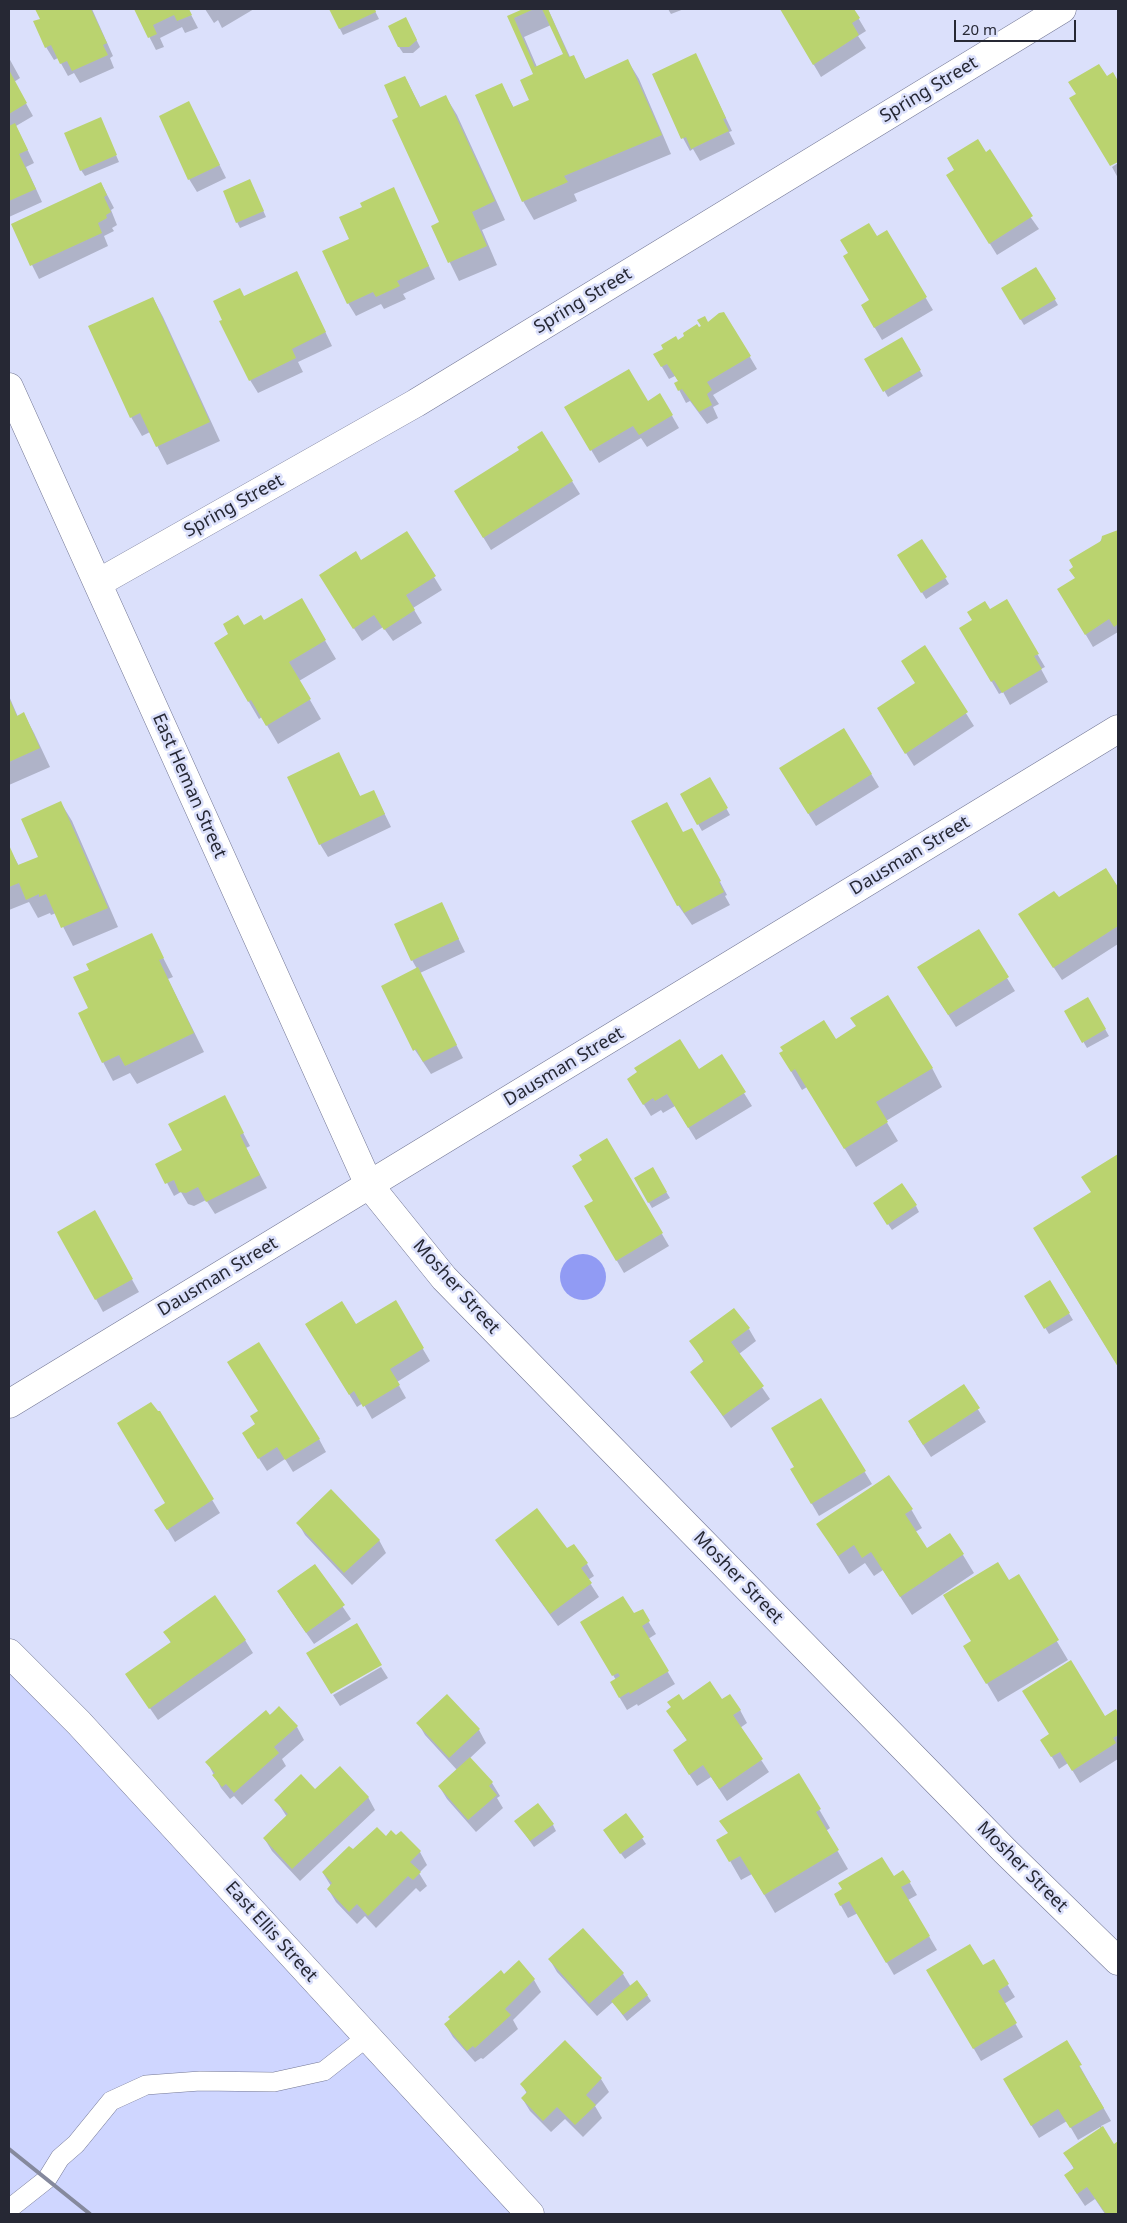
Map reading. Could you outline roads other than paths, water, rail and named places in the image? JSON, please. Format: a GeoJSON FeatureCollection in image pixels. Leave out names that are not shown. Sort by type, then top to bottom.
{"type":"FeatureCollection","features":[{"type":"Feature","properties":{"kind":"street","name":"Spring Street"},"geometry":{"type":"LineString","coordinates":[[98,583],[416,403],[1062,9]]}},
{"type":"Feature","properties":{"kind":"street","name":"East Heman Street"},"geometry":{"type":"LineString","coordinates":[[9,387],[369,1185]]}},
{"type":"Feature","properties":{"kind":"street","name":"Dausman Street"},"geometry":{"type":"LineString","coordinates":[[9,1404],[1118,729]]}},
{"type":"Feature","properties":{"kind":"street","name":"Mosher Street"},"geometry":{"type":"LineString","coordinates":[[369,1185],[444,1278],[1005,1851],[1118,1961]]}},
{"type":"Feature","properties":{"kind":"street","name":"East Ellis Street"},"geometry":{"type":"LineString","coordinates":[[9,1653],[80,1723],[530,2214]]}},
{"type":"Feature","properties":{"kind":"lane"},"geometry":{"type":"LineString","coordinates":[[9,2209],[47,2179],[60,2158],[76,2144],[111,2101],[146,2085],[200,2081],[274,2082],[324,2071],[367,2037]]}},
{"type":"Feature","properties":{"kind":"water"},"geometry":{"type":"Polygon","coordinates":[[[583,1254],[596,1258],[602,1264],[606,1277],[602,1290],[596,1296],[583,1300],[570,1296],[564,1290],[560,1277],[564,1264],[570,1258],[583,1254]]]}},
{"type":"Feature","properties":{"kind":"railway"},"geometry":{"type":"LineString","coordinates":[[9,2149],[90,2214]]}}]}
